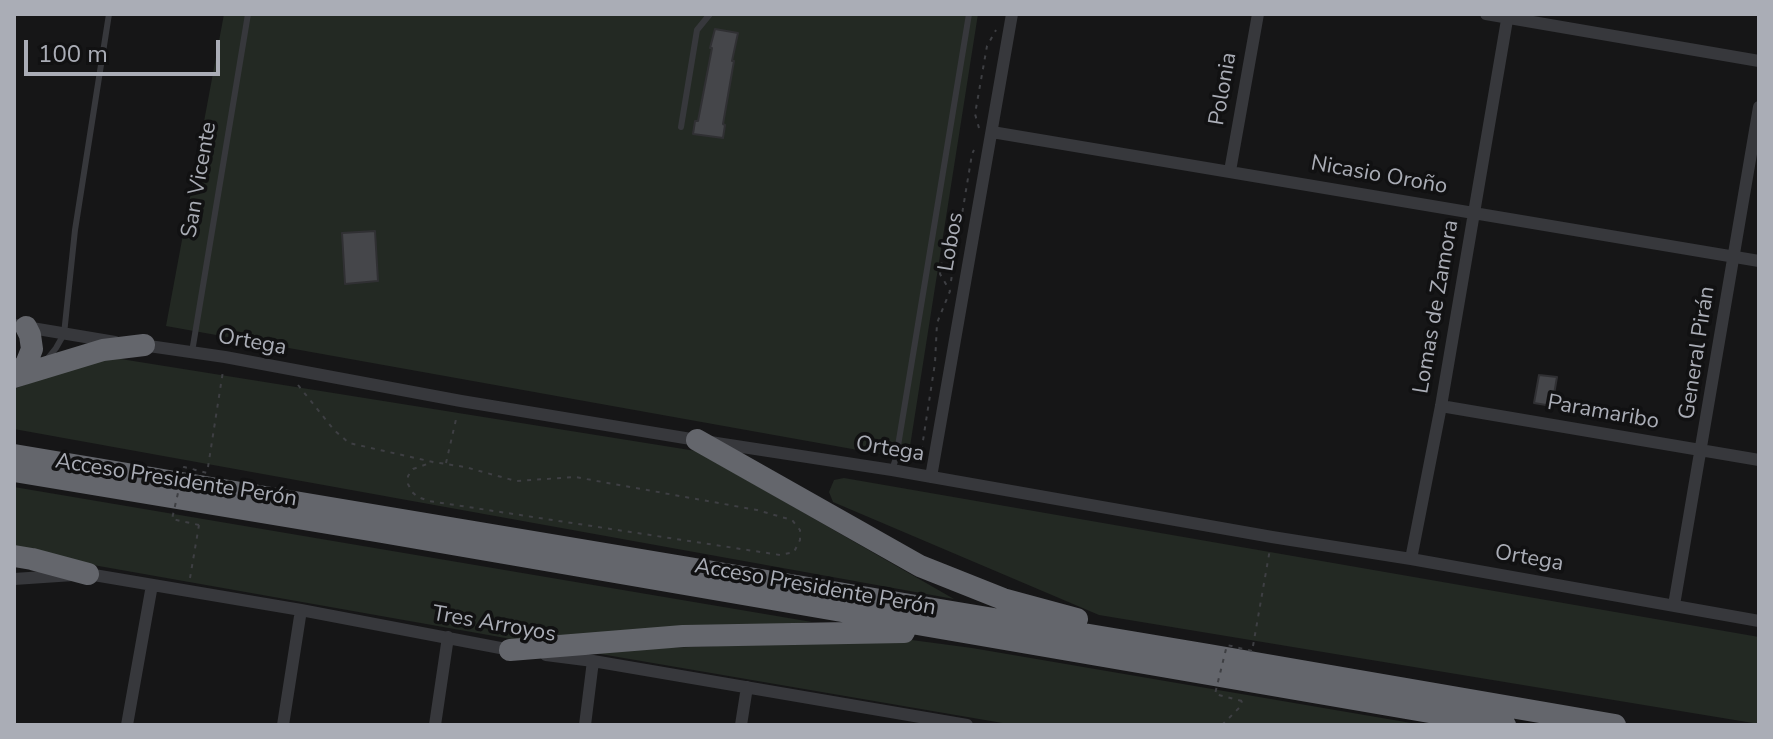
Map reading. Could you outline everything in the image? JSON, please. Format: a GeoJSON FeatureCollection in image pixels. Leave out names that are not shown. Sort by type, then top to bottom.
{"type":"FeatureCollection","features":[{"type":"Feature","properties":{"kind":"highway"},"geometry":{"type":"LineString","coordinates":[[19,375],[32,349],[30,335],[20,326]]}},
{"type":"Feature","properties":{"kind":"highway"},"geometry":{"type":"LineString","coordinates":[[19,375],[103,350],[144,345]]}},
{"type":"Feature","properties":{"kind":"highway"},"geometry":{"type":"LineString","coordinates":[[697,440],[920,566],[1037,609],[1171,638],[1209,655]]}},
{"type":"Feature","properties":{"kind":"highway","name":"Acceso Presidente Perón"},"geometry":{"type":"LineString","coordinates":[[14,455],[1615,725]]}},
{"type":"Feature","properties":{"kind":"highway","name":"Acceso Presidente Perón"},"geometry":{"type":"LineString","coordinates":[[14,471],[1505,725]]}},
{"type":"Feature","properties":{"kind":"highway"},"geometry":{"type":"LineString","coordinates":[[14,556],[88,574]]}},
{"type":"Feature","properties":{"kind":"highway"},"geometry":{"type":"LineString","coordinates":[[510,650],[683,636],[890,631],[969,641],[1044,645]]}},
{"type":"Feature","properties":{"kind":"street","name":"Lobos"},"geometry":{"type":"LineString","coordinates":[[931,477],[985,131],[1012,14]]}},
{"type":"Feature","properties":{"kind":"street","name":"Polonia"},"geometry":{"type":"LineString","coordinates":[[1230,171],[1258,14]]}},
{"type":"Feature","properties":{"kind":"street"},"geometry":{"type":"LineString","coordinates":[[1486,14],[1759,61]]}},
{"type":"Feature","properties":{"kind":"street","name":"Lomas de Zamora"},"geometry":{"type":"LineString","coordinates":[[1411,559],[1441,406],[1508,16]]}},
{"type":"Feature","properties":{"kind":"street","name":"General Pirán"},"geometry":{"type":"LineString","coordinates":[[1674,605],[1759,107]]}},
{"type":"Feature","properties":{"kind":"street","name":"Nicasio Oroño"},"geometry":{"type":"LineString","coordinates":[[985,131],[1759,261]]}},
{"type":"Feature","properties":{"kind":"street","name":"Ortega"},"geometry":{"type":"LineString","coordinates":[[20,326],[225,357],[461,401],[892,470],[1759,621]]}},
{"type":"Feature","properties":{"kind":"street","name":"Paramaribo"},"geometry":{"type":"LineString","coordinates":[[1441,406],[1759,460]]}},
{"type":"Feature","properties":{"kind":"street","name":"Tres Arroyos"},"geometry":{"type":"LineString","coordinates":[[14,579],[88,574],[510,650],[747,687],[892,719],[967,725]]}},
{"type":"Feature","properties":{"kind":"street"},"geometry":{"type":"LineString","coordinates":[[127,725],[152,585]]}},
{"type":"Feature","properties":{"kind":"street"},"geometry":{"type":"LineString","coordinates":[[283,725],[301,610]]}},
{"type":"Feature","properties":{"kind":"street"},"geometry":{"type":"LineString","coordinates":[[435,725],[448,637]]}},
{"type":"Feature","properties":{"kind":"street"},"geometry":{"type":"LineString","coordinates":[[585,725],[593,661]]}},
{"type":"Feature","properties":{"kind":"street"},"geometry":{"type":"LineString","coordinates":[[741,725],[747,687]]}},
{"type":"Feature","properties":{"kind":"lane"},"geometry":{"type":"LineString","coordinates":[[19,375],[50,356],[64,334],[75,230],[109,14]]}},
{"type":"Feature","properties":{"kind":"lane","name":"San Vicente"},"geometry":{"type":"LineString","coordinates":[[192,352],[248,14]]}},
{"type":"Feature","properties":{"kind":"lane"},"geometry":{"type":"LineString","coordinates":[[681,127],[697,30],[710,14]]}},
{"type":"Feature","properties":{"kind":"lane"},"geometry":{"type":"LineString","coordinates":[[892,470],[969,14]]}},
{"type":"Feature","properties":{"kind":"path"},"geometry":{"type":"LineString","coordinates":[[985,131],[975,114],[987,46],[998,26]]}},
{"type":"Feature","properties":{"kind":"path"},"geometry":{"type":"LineString","coordinates":[[920,460],[935,363],[937,323],[950,291],[972,154],[977,146]]}},
{"type":"Feature","properties":{"kind":"path"},"geometry":{"type":"LineString","coordinates":[[950,291],[940,274],[942,260],[957,249]]}},
{"type":"Feature","properties":{"kind":"path"},"geometry":{"type":"LineString","coordinates":[[188,591],[199,525],[172,519],[184,467],[207,473],[225,357]]}},
{"type":"Feature","properties":{"kind":"path"},"geometry":{"type":"LineString","coordinates":[[286,369],[334,430],[349,443],[465,467],[503,479],[575,477],[757,510],[792,520],[800,530],[800,540],[794,552],[780,555],[429,501],[412,492],[408,476],[413,469],[433,462]]}},
{"type":"Feature","properties":{"kind":"path"},"geometry":{"type":"LineString","coordinates":[[445,464],[461,401]]}},
{"type":"Feature","properties":{"kind":"path"},"geometry":{"type":"LineString","coordinates":[[1222,725],[1242,701],[1215,694],[1227,645],[1252,651],[1272,537]]}},
{"type":"Feature","properties":{"kind":"shaded area"},"geometry":{"type":"Polygon","coordinates":[[[224,14],[978,14],[908,459],[166,326],[224,14]]]}},
{"type":"Feature","properties":{"kind":"shaded area"},"geometry":{"type":"Polygon","coordinates":[[[102,356],[696,451],[954,599],[14,429],[14,389],[102,356]]]}},
{"type":"Feature","properties":{"kind":"shaded area"},"geometry":{"type":"Polygon","coordinates":[[[844,478],[1759,637],[1759,724],[1099,615],[833,502],[829,492],[834,480],[844,478]]]}},
{"type":"Feature","properties":{"kind":"shaded area"},"geometry":{"type":"Polygon","coordinates":[[[14,487],[812,622],[511,639],[14,551],[14,487]]]}},
{"type":"Feature","properties":{"kind":"shaded area"},"geometry":{"type":"Polygon","coordinates":[[[904,639],[1423,725],[1014,725],[583,651],[904,639]]]}},
{"type":"Feature","properties":{"kind":"building"},"geometry":{"type":"Polygon","coordinates":[[[715,29],[738,33],[723,138],[693,134],[715,29]]]}},
{"type":"Feature","properties":{"kind":"building"},"geometry":{"type":"Polygon","coordinates":[[[375,231],[378,281],[345,284],[342,233],[375,231]]]}},
{"type":"Feature","properties":{"kind":"building"},"geometry":{"type":"Polygon","coordinates":[[[1539,375],[1557,377],[1552,406],[1534,403],[1539,375]]]}}]}
